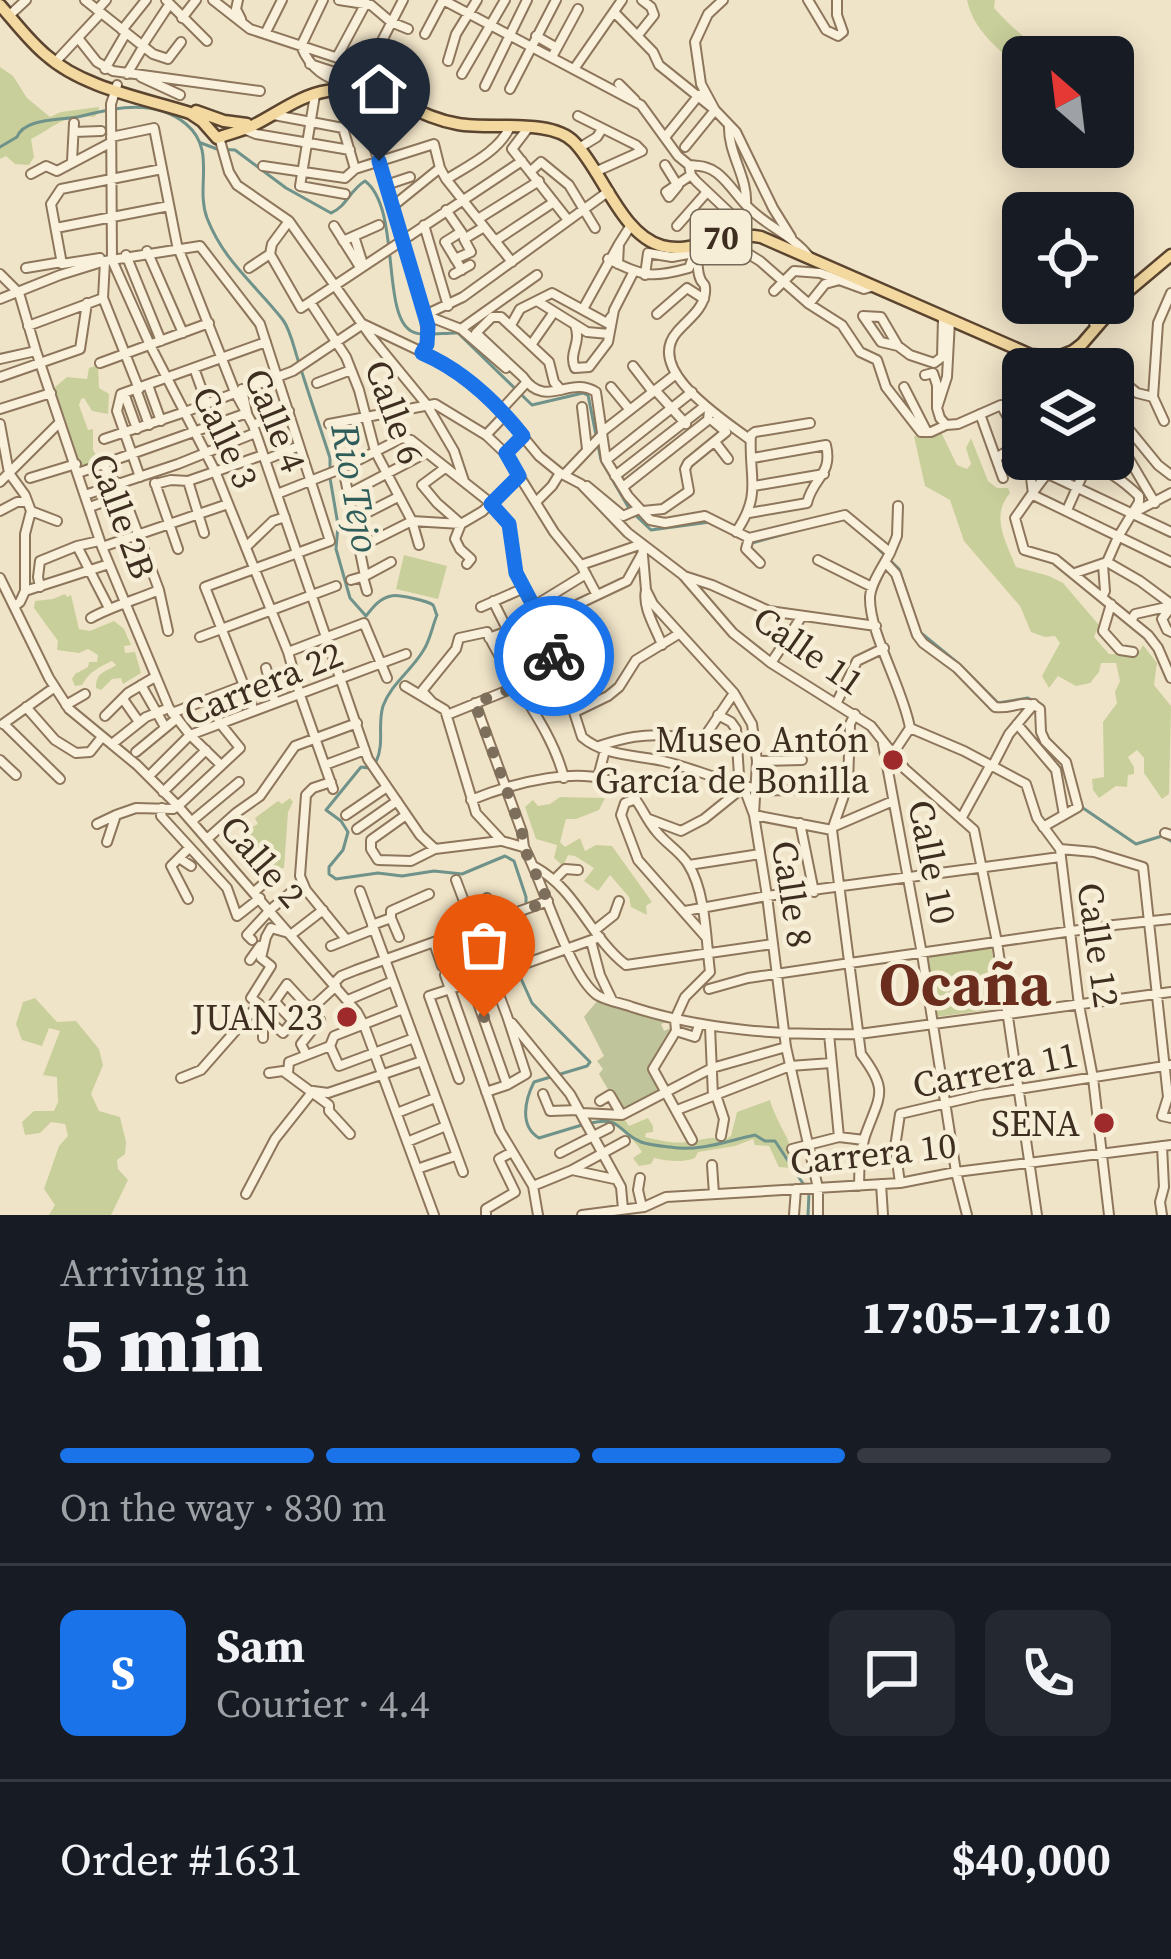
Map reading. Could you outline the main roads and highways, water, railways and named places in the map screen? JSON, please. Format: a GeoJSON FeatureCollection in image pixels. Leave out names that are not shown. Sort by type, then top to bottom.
{"type":"FeatureCollection","features":[{"type":"Feature","properties":{"kind":"main road"},"geometry":{"type":"LineString","coordinates":[[2,2],[59,58],[117,87],[190,113],[217,132]]}},
{"type":"Feature","properties":{"kind":"main road"},"geometry":{"type":"LineString","coordinates":[[2,2],[46,55],[95,82],[199,112],[217,132]]}},
{"type":"Feature","properties":{"kind":"main road","name":"70"},"geometry":{"type":"LineString","coordinates":[[217,132],[251,127],[315,94],[355,85],[453,123],[558,131],[573,140],[632,225],[662,246],[696,249],[728,236],[761,237],[1015,348]]}},
{"type":"Feature","properties":{"kind":"main road","name":"70"},"geometry":{"type":"LineString","coordinates":[[1076,348],[1127,292],[1171,255]]}},
{"type":"Feature","properties":{"kind":"waterway","name":"Rio Tejo"},"geometry":{"type":"LineString","coordinates":[[0,147],[36,123],[122,108],[162,111],[186,124],[201,145],[207,218],[231,260],[286,324],[330,468]]}},
{"type":"Feature","properties":{"kind":"waterway"},"geometry":{"type":"LineString","coordinates":[[201,143],[235,150],[286,188],[331,213],[365,181],[383,213],[396,304],[411,331],[458,333],[532,405],[588,395],[601,460],[630,510],[651,530],[710,522]]}},
{"type":"Feature","properties":{"kind":"waterway","name":"Rio Tejo"},"geometry":{"type":"LineString","coordinates":[[330,478],[338,525],[336,549],[350,598],[366,616],[380,601],[395,596],[430,603],[437,615],[425,647],[383,706],[376,762]]}},
{"type":"Feature","properties":{"kind":"waterway"},"geometry":{"type":"LineString","coordinates":[[734,535],[752,543],[810,527]]}},
{"type":"Feature","properties":{"kind":"waterway"},"geometry":{"type":"LineString","coordinates":[[866,537],[899,569],[917,624]]}},
{"type":"Feature","properties":{"kind":"waterway"},"geometry":{"type":"LineString","coordinates":[[921,633],[998,703],[1028,698],[1042,707]]}},
{"type":"Feature","properties":{"kind":"waterway","name":"Rio Tejo"},"geometry":{"type":"LineString","coordinates":[[369,768],[361,767],[326,810],[348,832],[329,874],[336,879],[378,873],[462,874],[505,856],[514,861],[526,904]]}},
{"type":"Feature","properties":{"kind":"waterway"},"geometry":{"type":"LineString","coordinates":[[1080,806],[1136,844],[1162,836],[1171,841]]}},
{"type":"Feature","properties":{"kind":"waterway","name":"Rio Tejo"},"geometry":{"type":"LineString","coordinates":[[525,913],[518,972],[532,1003],[590,1062],[534,1082],[526,1120],[539,1138],[582,1125]]}},
{"type":"Feature","properties":{"kind":"waterway","name":"Rio Tejo"},"geometry":{"type":"LineString","coordinates":[[591,1123],[609,1122],[641,1142],[681,1148],[755,1135],[775,1141],[804,1185]]}},
{"type":"Feature","properties":{"kind":"waterway","name":"Rio Tejo"},"geometry":{"type":"LineString","coordinates":[[808,1215],[809,1193]]}},
{"type":"Feature","properties":{"kind":"place","name":"Museo Antón García de Bonilla"},"geometry":{"type":"Point","coordinates":[893,760]}},
{"type":"Feature","properties":{"kind":"place","name":"JUAN 23"},"geometry":{"type":"Point","coordinates":[347,1017]}},
{"type":"Feature","properties":{"kind":"place","name":"SENA"},"geometry":{"type":"Point","coordinates":[1104,1123]}},
{"type":"Feature","properties":{"kind":"district","name":"Ocaña"},"geometry":{"type":"Point","coordinates":[965,984]}}]}
